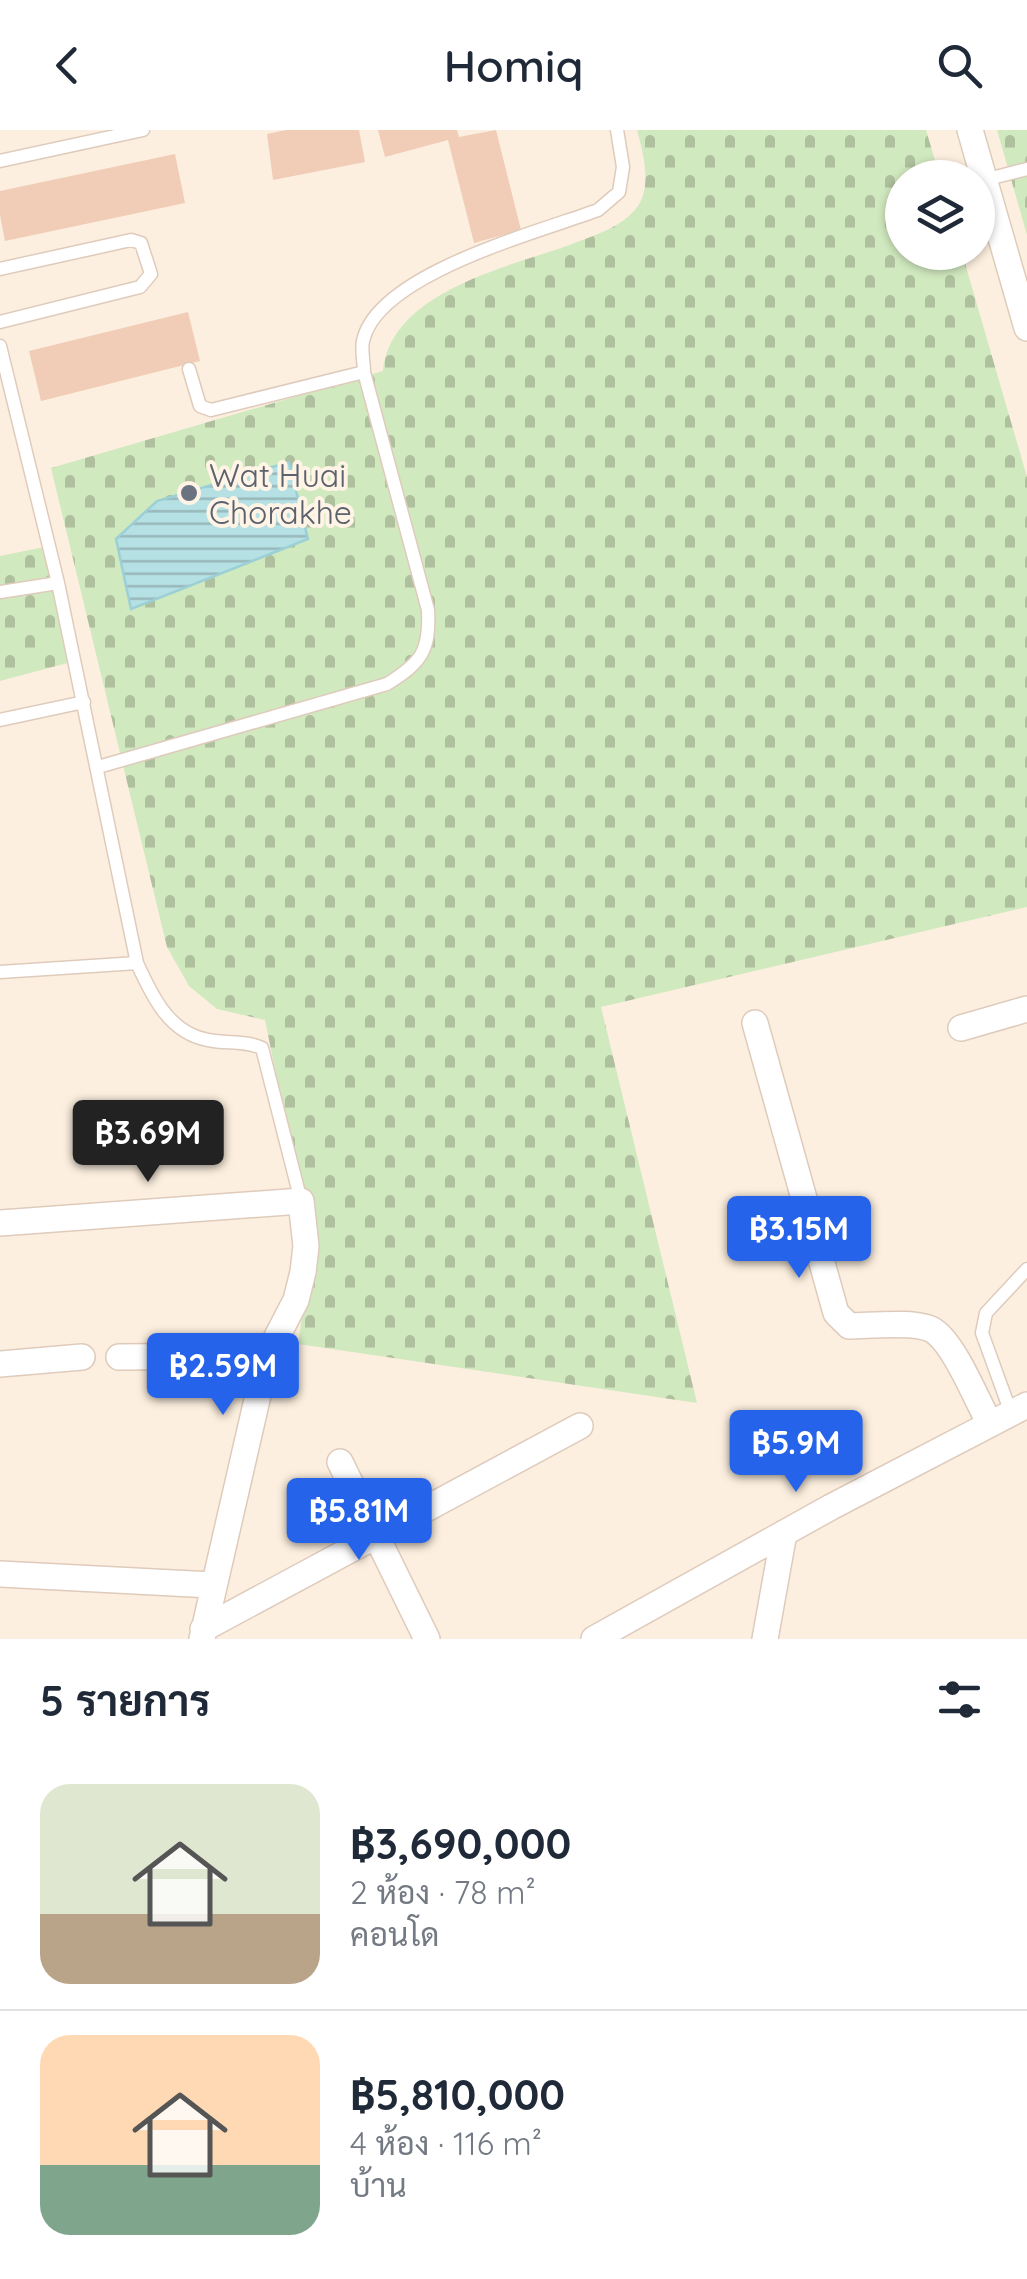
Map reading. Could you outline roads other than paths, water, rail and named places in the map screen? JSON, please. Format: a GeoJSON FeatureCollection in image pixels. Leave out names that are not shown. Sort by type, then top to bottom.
{"type":"FeatureCollection","features":[{"type":"Feature","properties":{"kind":"street"},"geometry":{"type":"LineString","coordinates":[[970,130],[978,160]]}},
{"type":"Feature","properties":{"kind":"street"},"geometry":{"type":"LineString","coordinates":[[995,218],[1027,328]]}},
{"type":"Feature","properties":{"kind":"street"},"geometry":{"type":"LineString","coordinates":[[961,1028],[1027,1009]]}},
{"type":"Feature","properties":{"kind":"street"},"geometry":{"type":"LineString","coordinates":[[594,1639],[1009,1414],[934,1331],[917,1325],[849,1326],[836,1313],[755,1023]]}},
{"type":"Feature","properties":{"kind":"street"},"geometry":{"type":"LineString","coordinates":[[0,1224],[301,1201],[306,1246],[304,1272],[296,1300],[267,1356],[202,1634]]}},
{"type":"Feature","properties":{"kind":"street"},"geometry":{"type":"LineString","coordinates":[[119,1358],[267,1356]]}},
{"type":"Feature","properties":{"kind":"street"},"geometry":{"type":"LineString","coordinates":[[0,1364],[82,1357]]}},
{"type":"Feature","properties":{"kind":"street"},"geometry":{"type":"LineString","coordinates":[[202,1634],[580,1426]]}},
{"type":"Feature","properties":{"kind":"street"},"geometry":{"type":"LineString","coordinates":[[340,1462],[427,1639]]}},
{"type":"Feature","properties":{"kind":"street"},"geometry":{"type":"LineString","coordinates":[[765,1639],[784,1533]]}},
{"type":"Feature","properties":{"kind":"street"},"geometry":{"type":"LineString","coordinates":[[0,1574],[212,1585]]}},
{"type":"Feature","properties":{"kind":"lane"},"geometry":{"type":"LineString","coordinates":[[0,161],[142,130]]}},
{"type":"Feature","properties":{"kind":"lane"},"geometry":{"type":"LineString","coordinates":[[98,766],[387,684],[414,667],[430,640],[428,610],[364,372],[363,340],[378,310],[428,273],[598,210],[619,192],[623,167],[616,130]]}},
{"type":"Feature","properties":{"kind":"lane"},"geometry":{"type":"LineString","coordinates":[[995,177],[1027,169]]}},
{"type":"Feature","properties":{"kind":"lane"},"geometry":{"type":"LineString","coordinates":[[0,269],[131,240],[141,244],[152,274],[140,286],[0,322]]}},
{"type":"Feature","properties":{"kind":"lane"},"geometry":{"type":"LineString","coordinates":[[1,355],[58,583],[138,962],[152,996],[177,1027],[206,1040],[247,1042],[262,1048],[301,1201]]}},
{"type":"Feature","properties":{"kind":"lane"},"geometry":{"type":"LineString","coordinates":[[189,369],[200,406],[211,410],[364,372]]}},
{"type":"Feature","properties":{"kind":"lane"},"geometry":{"type":"LineString","coordinates":[[0,592],[58,583]]}},
{"type":"Feature","properties":{"kind":"lane"},"geometry":{"type":"LineString","coordinates":[[0,720],[84,702]]}},
{"type":"Feature","properties":{"kind":"lane"},"geometry":{"type":"LineString","coordinates":[[0,972],[138,962]]}},
{"type":"Feature","properties":{"kind":"lane"},"geometry":{"type":"LineString","coordinates":[[1009,1414],[982,1334],[986,1314],[1027,1269]]}},
{"type":"Feature","properties":{"kind":"water"},"geometry":{"type":"Polygon","coordinates":[[[289,462],[308,539],[131,609],[116,539],[157,501],[289,462]]]}},
{"type":"Feature","properties":{"kind":"place","name":"Wat Huai Chorakhe"},"geometry":{"type":"Point","coordinates":[189,493]}}]}
